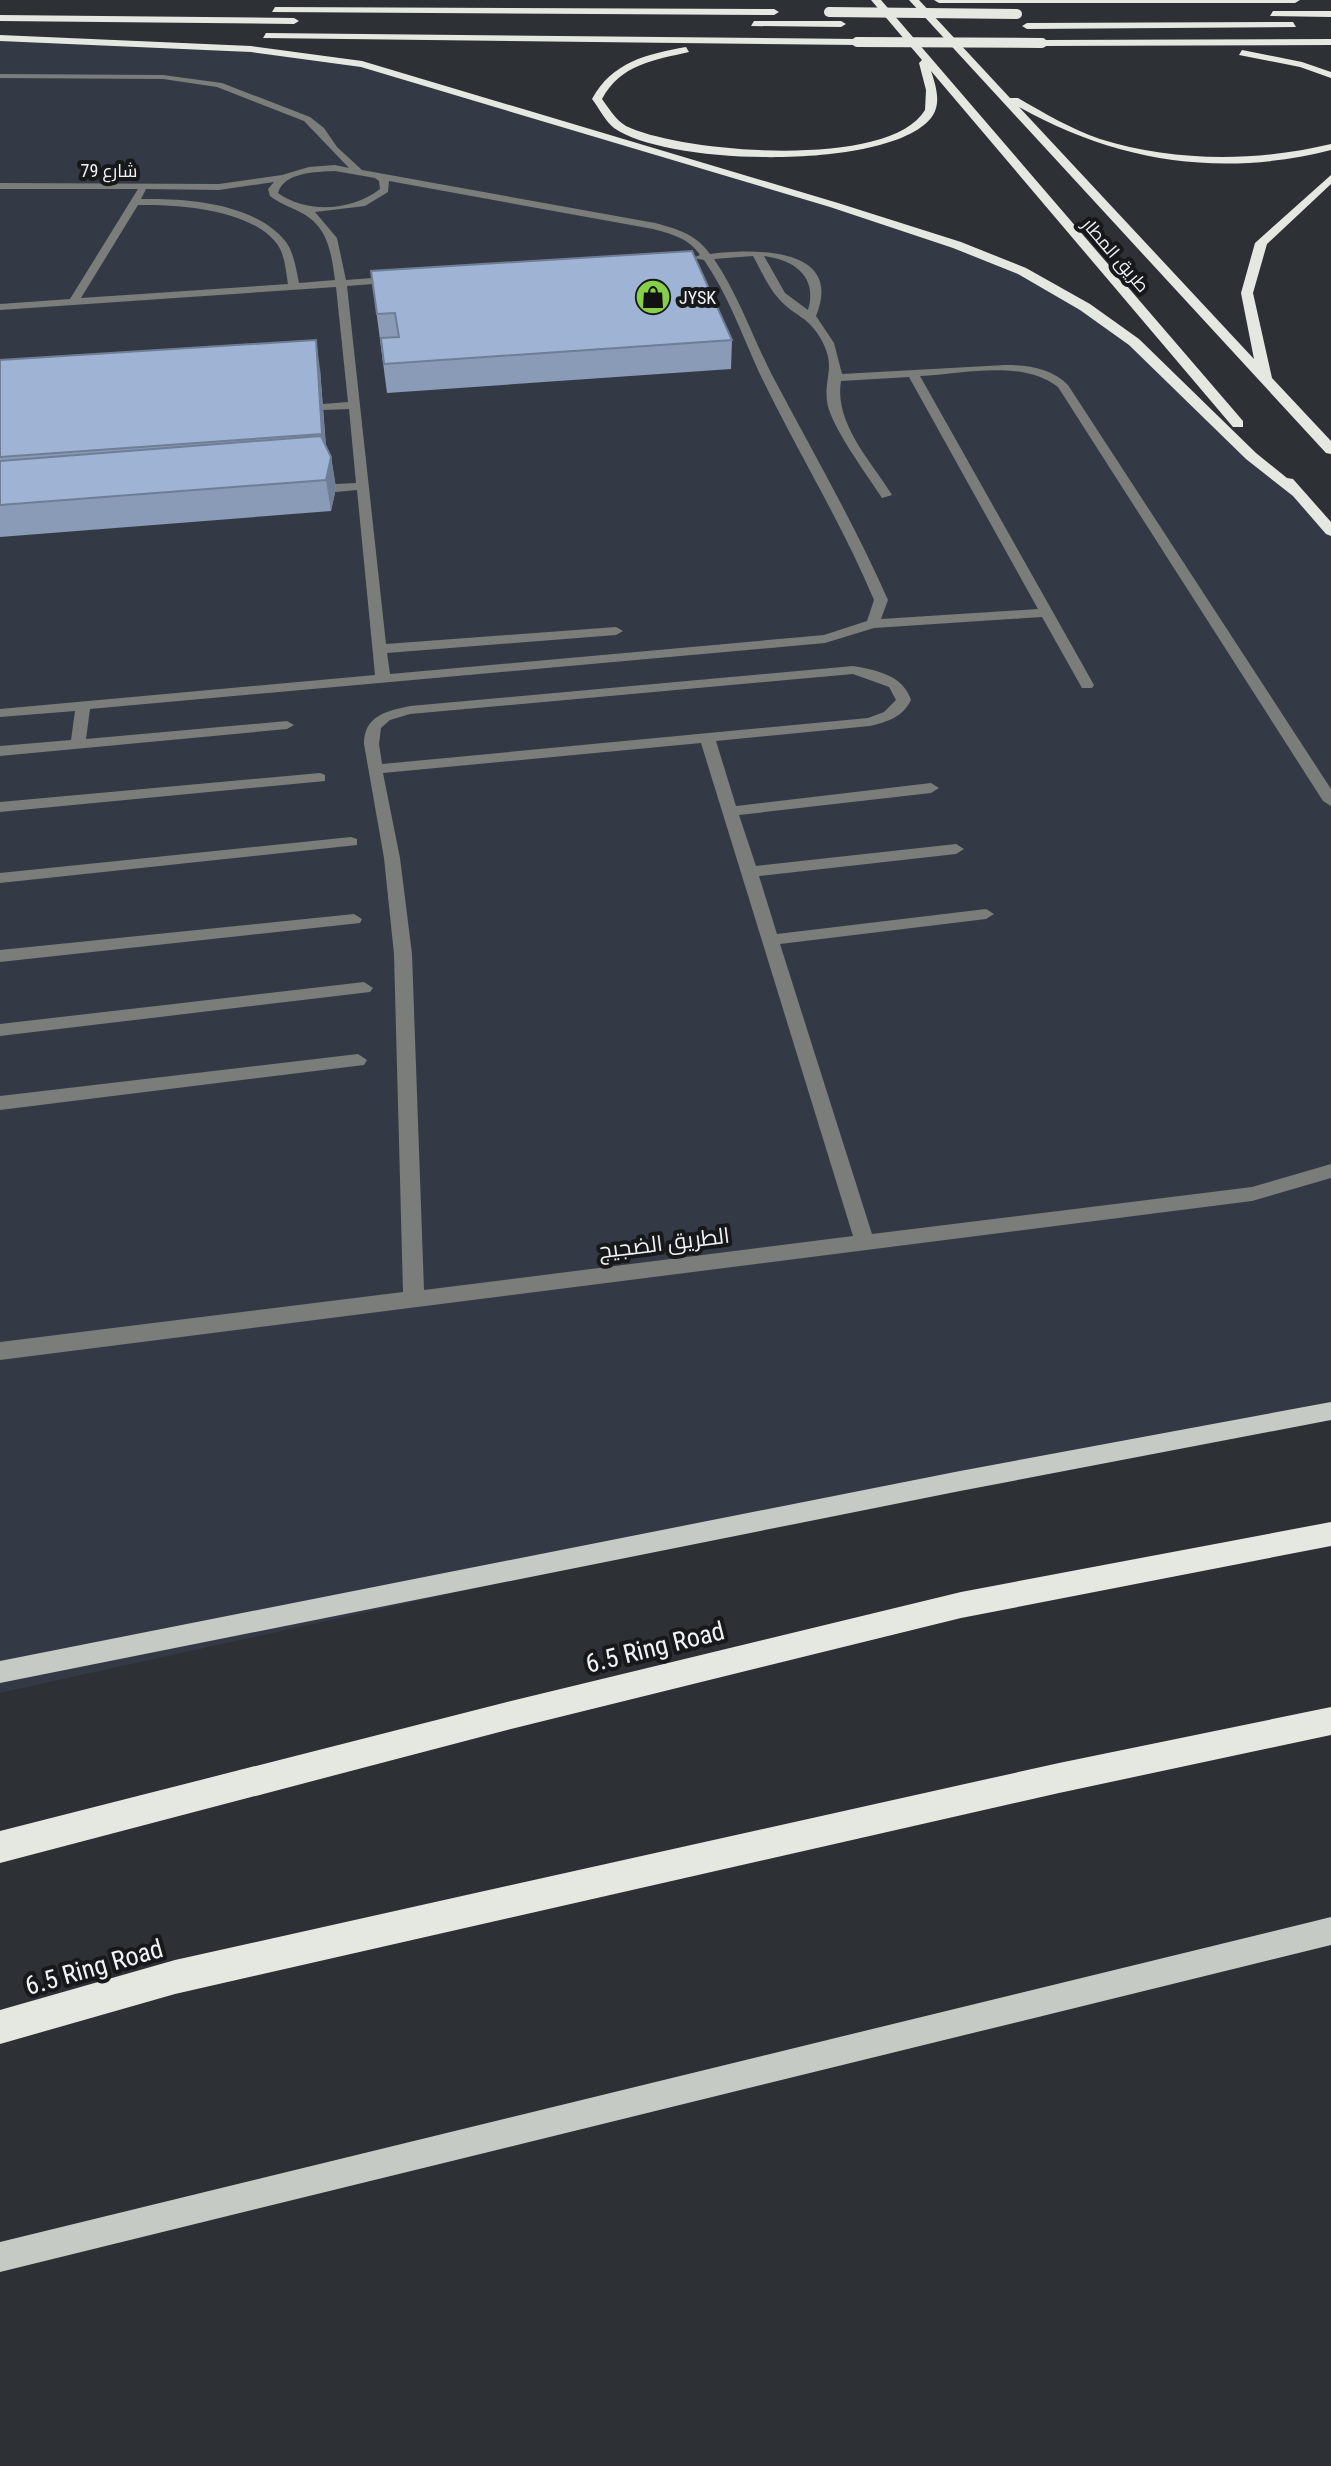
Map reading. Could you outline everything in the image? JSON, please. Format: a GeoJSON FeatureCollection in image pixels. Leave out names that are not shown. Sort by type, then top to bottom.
{"type":"FeatureCollection","features":[{"type":"Feature","properties":{"kind":"highway","name":"طريق المطار"},"geometry":{"type":"LineString","coordinates":[[876,0],[1331,531]]}},
{"type":"Feature","properties":{"kind":"highway","name":"طريق المطار"},"geometry":{"type":"LineString","coordinates":[[914,0],[993,89],[1331,450]]}},
{"type":"Feature","properties":{"kind":"highway"},"geometry":{"type":"LineString","coordinates":[[939,0],[1295,0]]}},
{"type":"Feature","properties":{"kind":"highway"},"geometry":{"type":"LineString","coordinates":[[1005,1],[1015,0]]}},
{"type":"Feature","properties":{"kind":"highway"},"geometry":{"type":"LineString","coordinates":[[0,8],[781,12]]}},
{"type":"Feature","properties":{"kind":"highway"},"geometry":{"type":"LineString","coordinates":[[813,12],[1032,14]]}},
{"type":"Feature","properties":{"kind":"highway"},"geometry":{"type":"LineString","coordinates":[[1077,14],[1331,14]]}},
{"type":"Feature","properties":{"kind":"highway"},"geometry":{"type":"LineString","coordinates":[[0,18],[856,24]]}},
{"type":"Feature","properties":{"kind":"highway"},"geometry":{"type":"LineString","coordinates":[[887,25],[1331,25]]}},
{"type":"Feature","properties":{"kind":"highway"},"geometry":{"type":"LineString","coordinates":[[0,36],[222,36]]}},
{"type":"Feature","properties":{"kind":"highway"},"geometry":{"type":"LineString","coordinates":[[0,36],[251,49],[362,64],[834,205],[957,245],[1022,271],[1085,307],[1134,342],[1251,456],[1297,493]]}},
{"type":"Feature","properties":{"kind":"highway"},"geometry":{"type":"LineString","coordinates":[[254,36],[857,42],[1331,42]]}},
{"type":"Feature","properties":{"kind":"highway"},"geometry":{"type":"LineString","coordinates":[[817,41],[709,46],[640,60],[619,70],[604,83],[597,99],[619,126],[677,145],[762,155],[841,151],[910,131],[926,118],[932,103],[932,89],[922,57]]}},
{"type":"Feature","properties":{"kind":"highway"},"geometry":{"type":"LineString","coordinates":[[1128,43],[1242,53],[1302,65],[1331,75]]}},
{"type":"Feature","properties":{"kind":"highway"},"geometry":{"type":"LineString","coordinates":[[993,89],[1067,130],[1139,151],[1214,158],[1254,158],[1331,147]]}},
{"type":"Feature","properties":{"kind":"highway"},"geometry":{"type":"LineString","coordinates":[[1266,380],[1247,293],[1261,243],[1331,178]]}},
{"type":"Feature","properties":{"kind":"highway","name":"6.5 Ring Road"},"geometry":{"type":"LineString","coordinates":[[0,1847],[527,1711],[961,1605],[1331,1534]]}},
{"type":"Feature","properties":{"kind":"highway","name":"6.5 Ring Road"},"geometry":{"type":"LineString","coordinates":[[0,2027],[190,1974],[1059,1778],[1331,1721]]}},
{"type":"Feature","properties":{"kind":"main road"},"geometry":{"type":"LineString","coordinates":[[0,1672],[945,1484],[1331,1414]]}},
{"type":"Feature","properties":{"kind":"main road"},"geometry":{"type":"LineString","coordinates":[[0,2257],[1331,1931]]}},
{"type":"Feature","properties":{"kind":"street"},"geometry":{"type":"LineString","coordinates":[[0,76],[163,77],[207,82],[298,114],[321,130],[328,143],[357,170]]}},
{"type":"Feature","properties":{"kind":"street"},"geometry":{"type":"LineString","coordinates":[[301,172],[328,143]]}},
{"type":"Feature","properties":{"kind":"street"},"geometry":{"type":"LineString","coordinates":[[301,172],[335,168],[357,170],[655,226],[683,235],[698,244],[729,289],[764,370],[866,565],[881,600],[873,624]]}},
{"type":"Feature","properties":{"kind":"street","name":"شارع 79"},"geometry":{"type":"LineString","coordinates":[[219,187],[284,178],[301,172]]}},
{"type":"Feature","properties":{"kind":"street"},"geometry":{"type":"LineString","coordinates":[[373,199],[385,190],[384,180],[378,176]]}},
{"type":"Feature","properties":{"kind":"street"},"geometry":{"type":"LineString","coordinates":[[278,200],[273,189],[284,178]]}},
{"type":"Feature","properties":{"kind":"street","name":"شارع 79"},"geometry":{"type":"LineString","coordinates":[[0,186],[219,187],[250,192]]}},
{"type":"Feature","properties":{"kind":"street"},"geometry":{"type":"LineString","coordinates":[[74,301],[144,186]]}},
{"type":"Feature","properties":{"kind":"street"},"geometry":{"type":"LineString","coordinates":[[299,207],[337,208],[403,194],[462,192]]}},
{"type":"Feature","properties":{"kind":"street"},"geometry":{"type":"LineString","coordinates":[[265,196],[299,207],[323,222],[338,226]]}},
{"type":"Feature","properties":{"kind":"street"},"geometry":{"type":"LineString","coordinates":[[135,202],[195,205],[260,226],[281,242],[294,286]]}},
{"type":"Feature","properties":{"kind":"street"},"geometry":{"type":"LineString","coordinates":[[361,204],[338,226],[341,283],[383,679]]}},
{"type":"Feature","properties":{"kind":"street"},"geometry":{"type":"LineString","coordinates":[[757,254],[785,300],[811,316],[834,351],[836,378],[832,399],[836,415],[886,495]]}},
{"type":"Feature","properties":{"kind":"street"},"geometry":{"type":"LineString","coordinates":[[684,259],[757,254],[784,257],[809,270],[817,295],[811,316]]}},
{"type":"Feature","properties":{"kind":"street"},"geometry":{"type":"LineString","coordinates":[[0,307],[419,277]]}},
{"type":"Feature","properties":{"kind":"street"},"geometry":{"type":"LineString","coordinates":[[836,378],[1019,368],[1045,374],[1062,385],[1331,801]]}},
{"type":"Feature","properties":{"kind":"street"},"geometry":{"type":"LineString","coordinates":[[913,374],[1087,685]]}},
{"type":"Feature","properties":{"kind":"street"},"geometry":{"type":"LineString","coordinates":[[323,407],[354,405]]}},
{"type":"Feature","properties":{"kind":"street"},"geometry":{"type":"LineString","coordinates":[[336,488],[362,486]]}},
{"type":"Feature","properties":{"kind":"street"},"geometry":{"type":"LineString","coordinates":[[0,713],[825,639],[873,624],[1046,613]]}},
{"type":"Feature","properties":{"kind":"street"},"geometry":{"type":"LineString","coordinates":[[380,649],[616,631]]}},
{"type":"Feature","properties":{"kind":"street"},"geometry":{"type":"LineString","coordinates":[[375,769],[870,722],[896,711],[902,702],[902,693],[885,677],[853,670],[410,710],[384,717],[369,732],[375,769],[392,858],[403,954],[414,1299]]}},
{"type":"Feature","properties":{"kind":"street"},"geometry":{"type":"LineString","coordinates":[[78,744],[83,706]]}},
{"type":"Feature","properties":{"kind":"street"},"geometry":{"type":"LineString","coordinates":[[0,751],[287,725]]}},
{"type":"Feature","properties":{"kind":"street"},"geometry":{"type":"LineString","coordinates":[[707,737],[865,1242]]}},
{"type":"Feature","properties":{"kind":"street"},"geometry":{"type":"LineString","coordinates":[[0,807],[320,778]]}},
{"type":"Feature","properties":{"kind":"street"},"geometry":{"type":"LineString","coordinates":[[730,811],[931,788]]}},
{"type":"Feature","properties":{"kind":"street"},"geometry":{"type":"LineString","coordinates":[[0,878],[351,842]]}},
{"type":"Feature","properties":{"kind":"street"},"geometry":{"type":"LineString","coordinates":[[749,872],[956,849]]}},
{"type":"Feature","properties":{"kind":"street"},"geometry":{"type":"LineString","coordinates":[[770,940],[986,914]]}},
{"type":"Feature","properties":{"kind":"street"},"geometry":{"type":"LineString","coordinates":[[0,956],[354,919]]}},
{"type":"Feature","properties":{"kind":"street"},"geometry":{"type":"LineString","coordinates":[[0,1030],[364,988]]}},
{"type":"Feature","properties":{"kind":"street"},"geometry":{"type":"LineString","coordinates":[[0,1103],[358,1060]]}},
{"type":"Feature","properties":{"kind":"street","name":"الطريق الضجيج"},"geometry":{"type":"LineString","coordinates":[[0,1351],[1252,1194],[1331,1171]]}},
{"type":"Feature","properties":{"kind":"shaded area"},"geometry":{"type":"Polygon","coordinates":[[[0,38],[190,46],[340,60],[834,205],[1022,271],[1134,342],[1331,531],[1331,1411],[960,1481],[0,1693],[0,38]]]}},
{"type":"Feature","properties":{"kind":"building"},"geometry":{"type":"Polygon","coordinates":[[[692,251],[732,340],[384,364],[381,338],[399,337],[395,313],[377,314],[371,271],[692,251]]]}},
{"type":"Feature","properties":{"kind":"building"},"geometry":{"type":"Polygon","coordinates":[[[316,340],[322,434],[0,457],[0,360],[316,340]]]}},
{"type":"Feature","properties":{"kind":"building"},"geometry":{"type":"Polygon","coordinates":[[[321,436],[331,457],[326,480],[0,505],[0,461],[321,436]]]}},
{"type":"Feature","properties":{"kind":"place","name":"JYSK"},"geometry":{"type":"Point","coordinates":[653,297]}}]}
